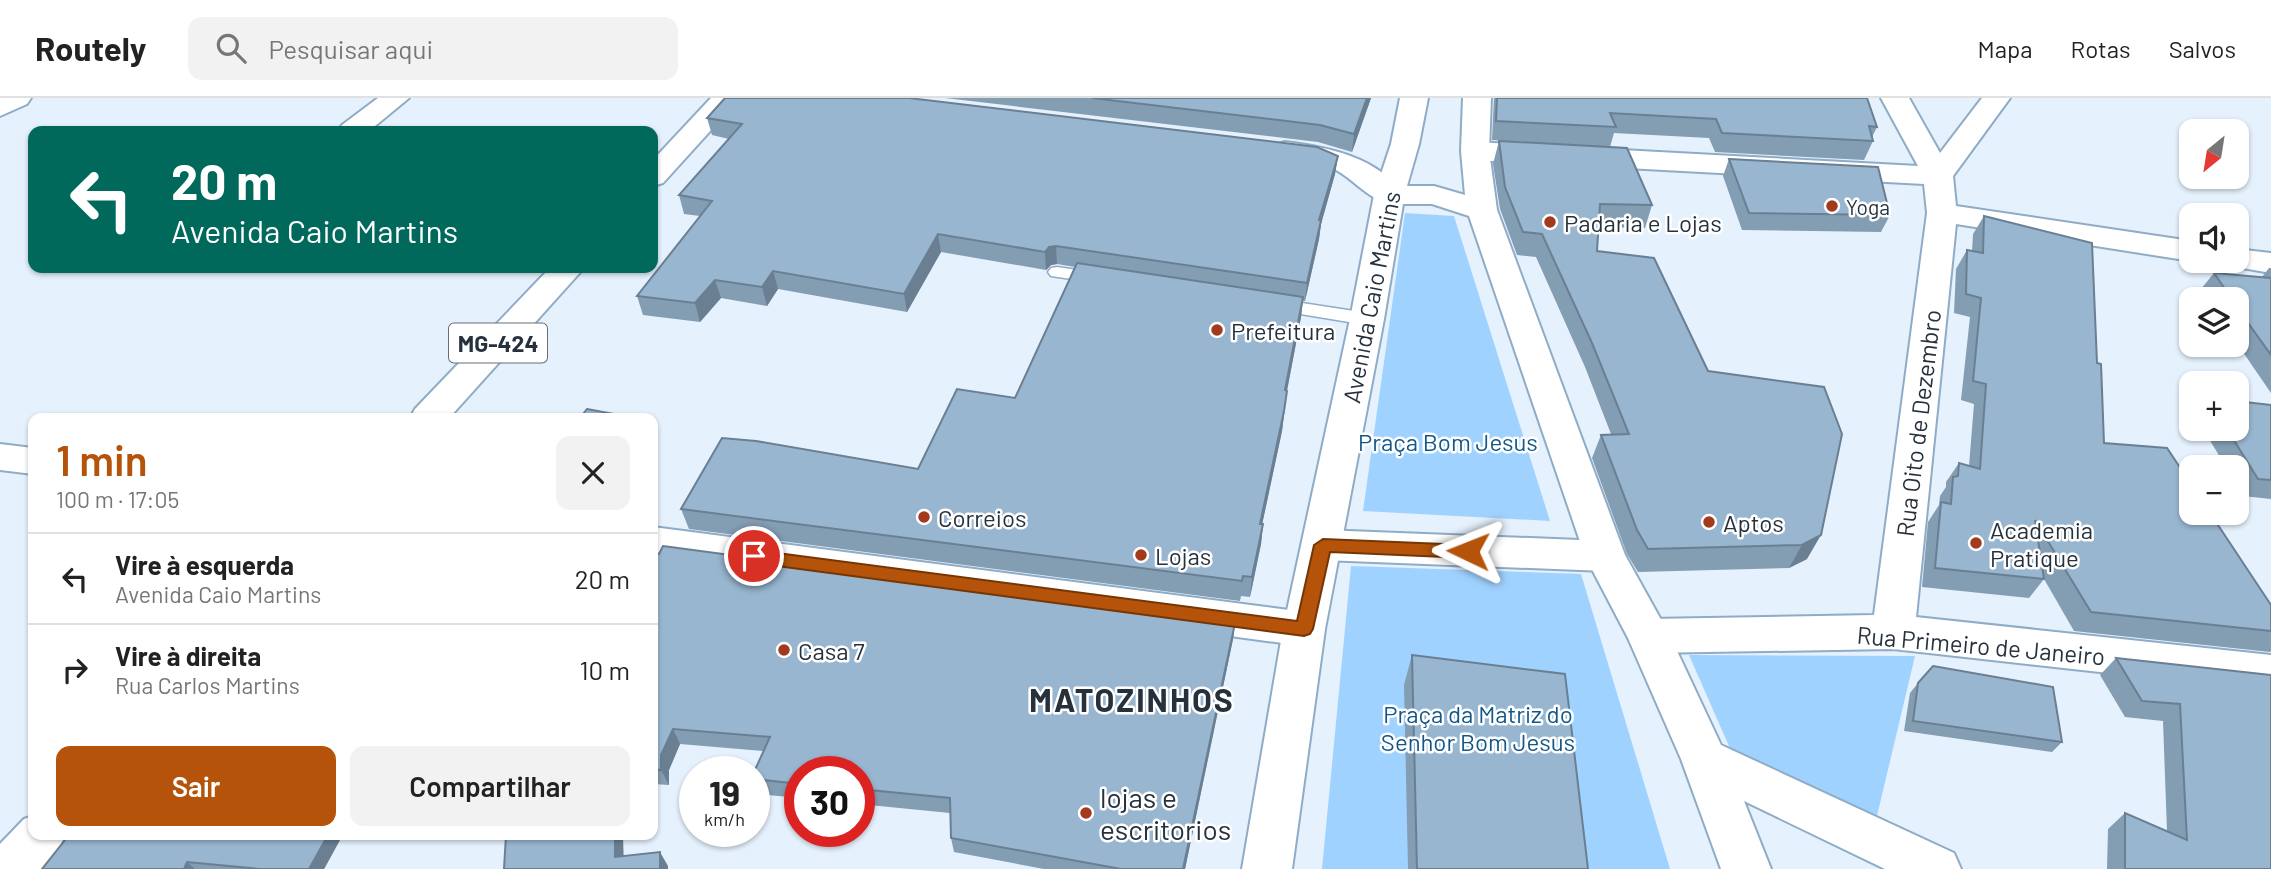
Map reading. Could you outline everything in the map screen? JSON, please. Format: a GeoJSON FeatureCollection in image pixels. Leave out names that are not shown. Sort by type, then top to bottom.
{"type":"FeatureCollection","features":[{"type":"Feature","properties":{"kind":"main road"},"geometry":{"type":"LineString","coordinates":[[0,108],[17,98]]}},
{"type":"Feature","properties":{"kind":"main road"},"geometry":{"type":"LineString","coordinates":[[359,126],[395,98]]}},
{"type":"Feature","properties":{"kind":"main road"},"geometry":{"type":"LineString","coordinates":[[658,172],[726,98]]}},
{"type":"Feature","properties":{"kind":"main road","name":"Avenida Caio Martins"},"geometry":{"type":"LineString","coordinates":[[1267,869],[1304,629],[1323,545],[1389,195],[1405,144],[1414,98]]}},
{"type":"Feature","properties":{"kind":"main road"},"geometry":{"type":"LineString","coordinates":[[1477,98],[1475,151],[1482,210],[1605,556],[1649,636],[1703,759],[1746,869]]}},
{"type":"Feature","properties":{"kind":"main road"},"geometry":{"type":"LineString","coordinates":[[1895,98],[1938,176]]}},
{"type":"Feature","properties":{"kind":"main road"},"geometry":{"type":"LineString","coordinates":[[1938,176],[1996,98]]}},
{"type":"Feature","properties":{"kind":"main road"},"geometry":{"type":"LineString","coordinates":[[1265,148],[1340,160],[1359,169],[1389,195],[1434,195],[1482,210]]}},
{"type":"Feature","properties":{"kind":"main road"},"geometry":{"type":"LineString","coordinates":[[1475,151],[1938,176]]}},
{"type":"Feature","properties":{"kind":"main road","name":"Rua Oito de Dezembro"},"geometry":{"type":"LineString","coordinates":[[1893,632],[1942,213],[1938,176]]}},
{"type":"Feature","properties":{"kind":"main road"},"geometry":{"type":"LineString","coordinates":[[1942,213],[2179,249]]}},
{"type":"Feature","properties":{"kind":"main road"},"geometry":{"type":"LineString","coordinates":[[2249,260],[2271,263]]}},
{"type":"Feature","properties":{"kind":"main road","name":"MG-424"},"geometry":{"type":"LineString","coordinates":[[433,413],[563,273]]}},
{"type":"Feature","properties":{"kind":"main road"},"geometry":{"type":"LineString","coordinates":[[0,457],[28,460]]}},
{"type":"Feature","properties":{"kind":"main road"},"geometry":{"type":"LineString","coordinates":[[658,543],[1304,629]]}},
{"type":"Feature","properties":{"kind":"main road"},"geometry":{"type":"LineString","coordinates":[[1323,545],[1605,556]]}},
{"type":"Feature","properties":{"kind":"main road","name":"Rua Primeiro de Janeiro"},"geometry":{"type":"LineString","coordinates":[[1649,636],[1893,632],[2271,673]]}},
{"type":"Feature","properties":{"kind":"main road"},"geometry":{"type":"LineString","coordinates":[[1703,759],[1936,869]]}},
{"type":"Feature","properties":{"kind":"main road"},"geometry":{"type":"LineString","coordinates":[[9,869],[36,840]]}},
{"type":"Feature","properties":{"kind":"lane"},"geometry":{"type":"LineString","coordinates":[[1057,272],[1111,280]]}},
{"type":"Feature","properties":{"kind":"lane"},"geometry":{"type":"LineString","coordinates":[[1260,303],[1367,319]]}},
{"type":"Feature","properties":{"kind":"green space","name":"Praça Bom Jesus"},"geometry":{"type":"Polygon","coordinates":[[[1405,213],[1454,216],[1550,521],[1363,511],[1405,213]]]}},
{"type":"Feature","properties":{"kind":"green space","name":"Praça da Matriz do Senhor Bom Jesus"},"geometry":{"type":"Polygon","coordinates":[[[1351,566],[1581,574],[1670,869],[1322,869],[1351,566]]]}},
{"type":"Feature","properties":{"kind":"green space"},"geometry":{"type":"Polygon","coordinates":[[[1689,655],[1915,656],[1877,816],[1732,753],[1689,655]]]}},
{"type":"Feature","properties":{"kind":"building"},"geometry":{"type":"Polygon","coordinates":[[[725,98],[909,98],[1317,147],[1338,156],[1319,220],[1307,283],[1056,246],[1049,247],[1045,252],[938,234],[904,294],[773,271],[762,287],[715,280],[695,303],[637,296],[658,273],[658,269],[712,201],[679,195],[742,124],[707,118],[725,98]]]}},
{"type":"Feature","properties":{"kind":"building"},"geometry":{"type":"Polygon","coordinates":[[[1092,98],[1367,98],[1354,134],[1320,125],[1092,98]]]}},
{"type":"Feature","properties":{"kind":"building"},"geometry":{"type":"Polygon","coordinates":[[[1497,98],[1867,98],[1877,127],[1869,126],[1873,141],[1722,133],[1716,119],[1610,113],[1616,127],[1496,121],[1497,98]]]}},
{"type":"Feature","properties":{"kind":"building"},"geometry":{"type":"Polygon","coordinates":[[[1499,141],[1627,148],[1652,205],[1600,204],[1597,251],[1654,258],[1708,371],[1824,387],[1842,434],[1821,535],[1802,545],[1648,549],[1637,530],[1601,435],[1629,434],[1592,343],[1542,234],[1523,232],[1505,187],[1499,141]]]}},
{"type":"Feature","properties":{"kind":"building"},"geometry":{"type":"Polygon","coordinates":[[[1729,159],[1878,167],[1890,215],[1749,213],[1729,159]]]}},
{"type":"Feature","properties":{"kind":"building"},"geometry":{"type":"Polygon","coordinates":[[[1984,216],[2092,243],[2097,363],[2101,364],[2104,443],[2167,448],[2179,466],[2179,525],[2218,525],[2271,605],[2271,631],[2091,612],[2035,520],[2044,579],[1935,568],[1941,502],[1951,504],[1953,477],[1958,476],[1959,463],[1980,469],[1986,384],[1973,381],[1981,298],[1966,294],[1967,250],[1983,253],[1984,216]]]}},
{"type":"Feature","properties":{"kind":"building"},"geometry":{"type":"Polygon","coordinates":[[[1077,263],[1303,297],[1252,577],[1243,576],[1242,581],[681,509],[722,438],[756,441],[918,469],[957,389],[1015,398],[1077,263]]]}},
{"type":"Feature","properties":{"kind":"building"},"geometry":{"type":"Polygon","coordinates":[[[2214,273],[2271,278],[2271,355],[2249,324],[2249,287],[2224,287],[2214,273]]]}},
{"type":"Feature","properties":{"kind":"building"},"geometry":{"type":"Polygon","coordinates":[[[2249,402],[2271,405],[2271,480],[2258,479],[2249,464],[2249,455],[2243,455],[2234,441],[2249,441],[2249,402]]]}},
{"type":"Feature","properties":{"kind":"building"},"geometry":{"type":"Polygon","coordinates":[[[587,409],[608,413],[584,413],[587,409]]]}},
{"type":"Feature","properties":{"kind":"building"},"geometry":{"type":"Polygon","coordinates":[[[663,546],[1235,623],[1183,869],[1121,869],[951,838],[950,798],[875,791],[875,756],[784,756],[784,782],[770,781],[770,756],[761,756],[770,737],[673,729],[661,755],[661,770],[658,770],[658,554],[663,546]]]}},
{"type":"Feature","properties":{"kind":"building"},"geometry":{"type":"Polygon","coordinates":[[[1412,655],[1565,674],[1588,869],[1417,869],[1412,655]]]}},
{"type":"Feature","properties":{"kind":"building"},"geometry":{"type":"Polygon","coordinates":[[[2116,658],[2271,675],[2271,869],[2125,869],[2125,813],[2187,840],[2180,704],[2142,701],[2116,658]]]}},
{"type":"Feature","properties":{"kind":"building"},"geometry":{"type":"Polygon","coordinates":[[[1933,666],[2053,687],[2062,742],[1913,721],[1918,683],[1933,666]]]}},
{"type":"Feature","properties":{"kind":"building"},"geometry":{"type":"Polygon","coordinates":[[[65,840],[325,840],[309,869],[260,869],[187,862],[184,869],[42,869],[65,840]]]}},
{"type":"Feature","properties":{"kind":"building"},"geometry":{"type":"Polygon","coordinates":[[[506,840],[615,840],[615,857],[660,852],[660,869],[504,869],[506,840]]]}},
{"type":"Feature","properties":{"kind":"place","name":"Yoga"},"geometry":{"type":"Point","coordinates":[1832,206]}},
{"type":"Feature","properties":{"kind":"place","name":"Padaria e Lojas"},"geometry":{"type":"Point","coordinates":[1550,222]}},
{"type":"Feature","properties":{"kind":"place","name":"Prefeitura"},"geometry":{"type":"Point","coordinates":[1217,330]}},
{"type":"Feature","properties":{"kind":"place","name":"Correios"},"geometry":{"type":"Point","coordinates":[924,517]}},
{"type":"Feature","properties":{"kind":"place","name":"Aptos"},"geometry":{"type":"Point","coordinates":[1709,522]}},
{"type":"Feature","properties":{"kind":"place","name":"Academia Pratique"},"geometry":{"type":"Point","coordinates":[1976,543]}},
{"type":"Feature","properties":{"kind":"place","name":"Lojas"},"geometry":{"type":"Point","coordinates":[1141,555]}},
{"type":"Feature","properties":{"kind":"place","name":"Casa 7"},"geometry":{"type":"Point","coordinates":[784,650]}},
{"type":"Feature","properties":{"kind":"place","name":"lojas e escritorios"},"geometry":{"type":"Point","coordinates":[1086,813]}},
{"type":"Feature","properties":{"kind":"district","name":"MATOZINHOS"},"geometry":{"type":"Point","coordinates":[1132,699]}},
{"type":"Feature","properties":{"kind":"route"},"geometry":{"type":"LineString","coordinates":[[754,556],[1304,629],[1323,545],[1468,551]]}}]}
